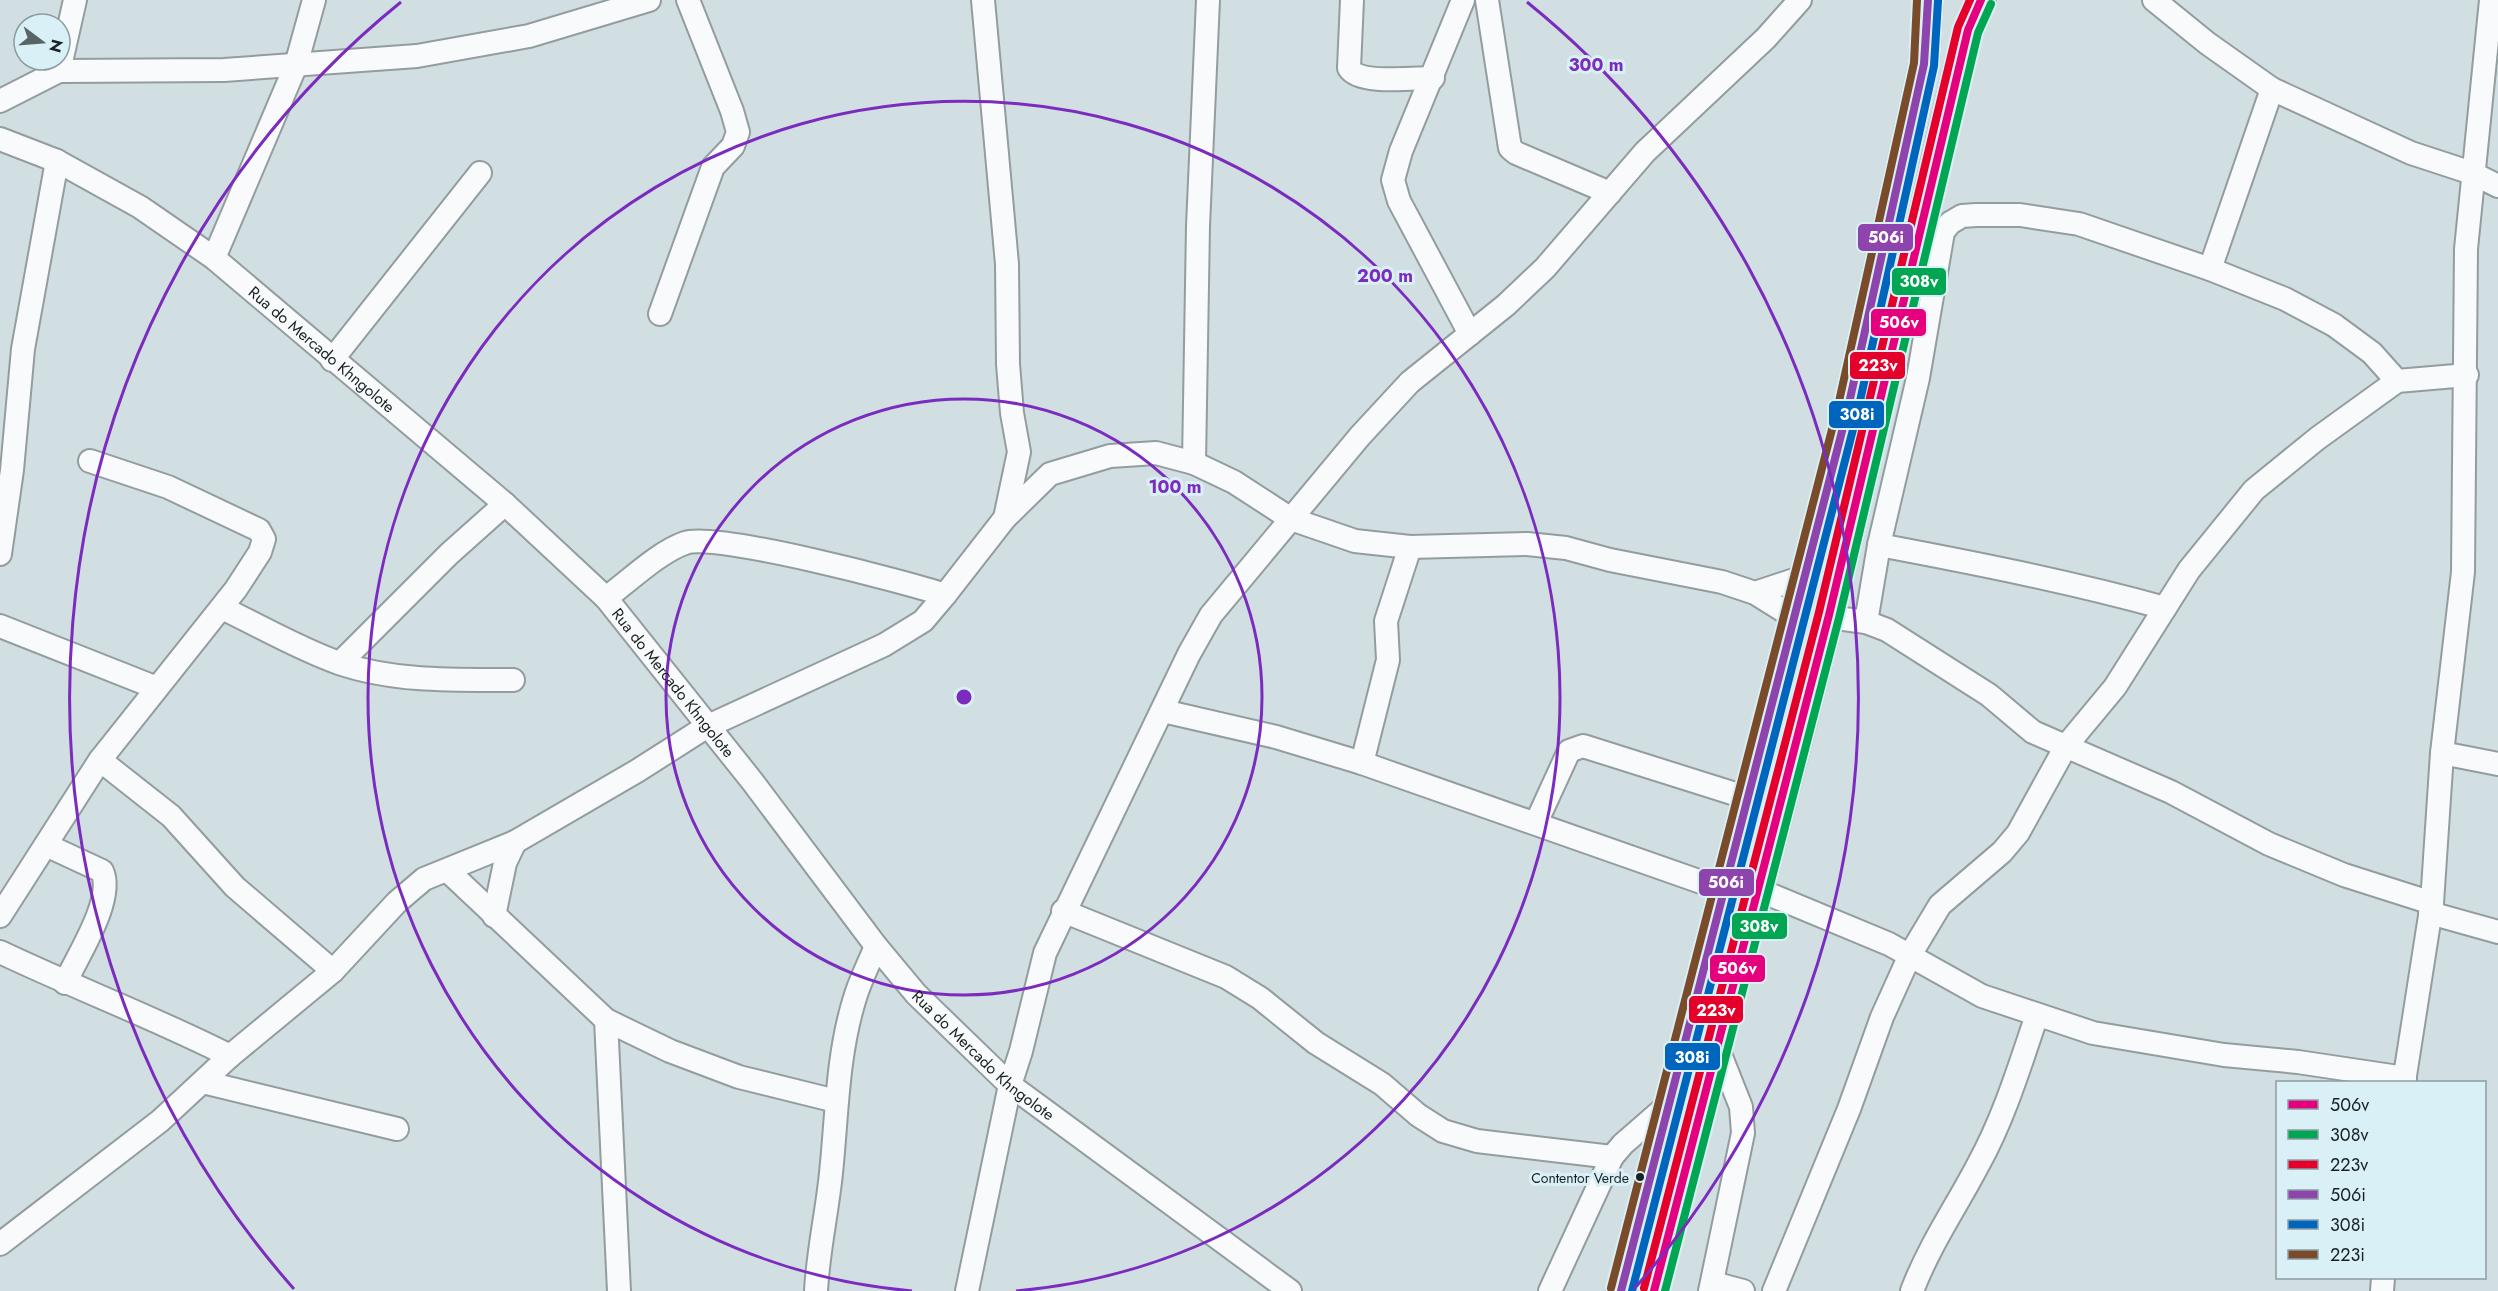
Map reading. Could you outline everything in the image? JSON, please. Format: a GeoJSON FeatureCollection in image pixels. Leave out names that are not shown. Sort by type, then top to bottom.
{"type":"FeatureCollection","features":[{"type":"Feature","properties":{"kind":"main road"},"geometry":{"type":"LineString","coordinates":[[1621,1291],[1848,408],[1924,64],[1928,0]]}},
{"type":"Feature","properties":{"kind":"main road"},"geometry":{"type":"LineString","coordinates":[[1654,1291],[1716,1044],[1759,890],[1829,617],[1968,30],[1981,0]]}},
{"type":"Feature","properties":{"kind":"street"},"geometry":{"type":"LineString","coordinates":[[214,258],[296,65],[314,0]]}},
{"type":"Feature","properties":{"kind":"street"},"geometry":{"type":"LineString","coordinates":[[72,71],[224,70],[417,56],[529,36],[598,7],[649,0]]}},
{"type":"Feature","properties":{"kind":"street"},"geometry":{"type":"LineString","coordinates":[[660,315],[713,167],[720,156],[733,146],[738,132],[732,111],[688,0]]}},
{"type":"Feature","properties":{"kind":"street"},"geometry":{"type":"LineString","coordinates":[[983,0],[1007,264],[1011,413],[1020,452],[1005,518]]}},
{"type":"Feature","properties":{"kind":"street"},"geometry":{"type":"LineString","coordinates":[[1194,463],[1198,226],[1208,0]]}},
{"type":"Feature","properties":{"kind":"street"},"geometry":{"type":"LineString","coordinates":[[1352,0],[1348,68],[1352,74],[1364,78],[1433,78]]}},
{"type":"Feature","properties":{"kind":"street"},"geometry":{"type":"LineString","coordinates":[[1463,0],[1433,78],[1401,151],[1393,180],[1399,201],[1470,334]]}},
{"type":"Feature","properties":{"kind":"street"},"geometry":{"type":"LineString","coordinates":[[1488,0],[1510,148],[1516,153],[1610,193]]}},
{"type":"Feature","properties":{"kind":"street"},"geometry":{"type":"LineString","coordinates":[[967,1291],[1010,1084],[1021,1051],[1045,953],[1063,911],[1210,615],[1360,436],[1410,382],[1506,306],[1545,268],[1645,152],[1766,38],[1800,0]]}},
{"type":"Feature","properties":{"kind":"street"},"geometry":{"type":"LineString","coordinates":[[2156,0],[2206,44],[2272,89],[2411,153],[2472,173],[2498,186]]}},
{"type":"Feature","properties":{"kind":"street"},"geometry":{"type":"LineString","coordinates":[[1759,890],[1831,918],[1910,955],[1940,975],[1982,996],[2093,1033],[2150,1044],[2405,1081],[2431,908],[2442,753],[2463,572],[2467,375],[2466,249],[2491,0]]}},
{"type":"Feature","properties":{"kind":"street"},"geometry":{"type":"LineString","coordinates":[[0,100],[57,72]]}},
{"type":"Feature","properties":{"kind":"street"},"geometry":{"type":"LineString","coordinates":[[2210,269],[2272,89]]}},
{"type":"Feature","properties":{"kind":"street","name":"Rua do Mercado Khngolote"},"geometry":{"type":"LineString","coordinates":[[0,139],[57,161],[140,207],[214,258],[505,504],[606,598],[706,727],[752,781],[876,946],[916,994],[1010,1084],[1290,1291]]}},
{"type":"Feature","properties":{"kind":"street"},"geometry":{"type":"LineString","coordinates":[[0,554],[12,470],[24,349],[57,161]]}},
{"type":"Feature","properties":{"kind":"street"},"geometry":{"type":"LineString","coordinates":[[332,360],[480,173]]}},
{"type":"Feature","properties":{"kind":"street"},"geometry":{"type":"LineString","coordinates":[[1866,622],[1879,545],[1920,368],[1943,232],[1950,223],[1962,216],[2020,215],[2079,224],[2210,269],[2285,299],[2334,325],[2372,352],[2397,381]]}},
{"type":"Feature","properties":{"kind":"street"},"geometry":{"type":"LineString","coordinates":[[1774,1291],[1849,1109],[1882,1017],[1910,955],[1940,905],[2002,852],[2018,833],[2066,746],[2115,687],[2189,570],[2254,490],[2318,438],[2397,381],[2467,375]]}},
{"type":"Feature","properties":{"kind":"street"},"geometry":{"type":"LineString","coordinates":[[1020,452],[1050,474]]}},
{"type":"Feature","properties":{"kind":"street"},"geometry":{"type":"LineString","coordinates":[[0,1244],[160,1121],[230,1056],[333,970],[397,902],[424,879],[515,842],[637,771],[706,727],[884,645],[923,621],[1005,518],[1050,474],[1110,456],[1156,453],[1194,463],[1234,482],[1291,519],[1355,541],[1410,547],[1527,544],[1566,548],[1610,560],[1695,575],[1755,593],[1795,618]]}},
{"type":"Feature","properties":{"kind":"street"},"geometry":{"type":"LineString","coordinates":[[0,916],[100,760],[222,608],[260,552],[264,539],[259,530],[168,488],[90,461]]}},
{"type":"Feature","properties":{"kind":"street"},"geometry":{"type":"LineString","coordinates":[[339,663],[449,554],[505,504]]}},
{"type":"Feature","properties":{"kind":"street"},"geometry":{"type":"LineString","coordinates":[[606,598],[667,553],[687,542],[722,544],[776,553],[915,585],[945,595]]}},
{"type":"Feature","properties":{"kind":"street"},"geometry":{"type":"LineString","coordinates":[[1879,545],[1990,566],[2111,593],[2165,608]]}},
{"type":"Feature","properties":{"kind":"street"},"geometry":{"type":"LineString","coordinates":[[1362,763],[1388,660],[1386,621],[1410,547]]}},
{"type":"Feature","properties":{"kind":"street"},"geometry":{"type":"LineString","coordinates":[[1755,593],[1806,576]]}},
{"type":"Feature","properties":{"kind":"street"},"geometry":{"type":"LineString","coordinates":[[222,608],[339,663],[392,674],[436,679],[513,680]]}},
{"type":"Feature","properties":{"kind":"street"},"geometry":{"type":"LineString","coordinates":[[1829,617],[1866,622],[1887,630],[1989,695],[2033,732],[2171,792],[2269,844],[2344,875],[2498,932]]}},
{"type":"Feature","properties":{"kind":"street"},"geometry":{"type":"LineString","coordinates":[[0,627],[157,688]]}},
{"type":"Feature","properties":{"kind":"street"},"geometry":{"type":"LineString","coordinates":[[1163,711],[1276,737],[1362,763],[1724,890]]}},
{"type":"Feature","properties":{"kind":"street"},"geometry":{"type":"LineString","coordinates":[[1536,823],[1569,751],[1583,746],[1748,798]]}},
{"type":"Feature","properties":{"kind":"street"},"geometry":{"type":"LineString","coordinates":[[2442,753],[2498,764]]}},
{"type":"Feature","properties":{"kind":"street"},"geometry":{"type":"LineString","coordinates":[[100,760],[171,816],[235,887],[333,970]]}},
{"type":"Feature","properties":{"kind":"street"},"geometry":{"type":"LineString","coordinates":[[494,916],[505,863],[515,842]]}},
{"type":"Feature","properties":{"kind":"street"},"geometry":{"type":"LineString","coordinates":[[46,844],[102,871],[105,879],[104,899],[65,983]]}},
{"type":"Feature","properties":{"kind":"street"},"geometry":{"type":"LineString","coordinates":[[448,871],[606,1020],[670,1051],[739,1077],[836,1101]]}},
{"type":"Feature","properties":{"kind":"street"},"geometry":{"type":"LineString","coordinates":[[1063,911],[1226,977],[1260,998],[1316,1043],[1382,1084],[1443,1131],[1477,1141],[1612,1157]]}},
{"type":"Feature","properties":{"kind":"street"},"geometry":{"type":"LineString","coordinates":[[816,1291],[819,1249],[831,1175],[836,1101],[854,1001],[876,946]]}},
{"type":"Feature","properties":{"kind":"street"},"geometry":{"type":"LineString","coordinates":[[0,952],[65,983],[173,1027],[230,1056]]}},
{"type":"Feature","properties":{"kind":"street"},"geometry":{"type":"LineString","coordinates":[[1912,1291],[1936,1238],[1979,1164],[2006,1103],[2037,1015]]}},
{"type":"Feature","properties":{"kind":"street"},"geometry":{"type":"LineString","coordinates":[[606,1020],[619,1291]]}},
{"type":"Feature","properties":{"kind":"street"},"geometry":{"type":"LineString","coordinates":[[1716,1044],[1741,1107],[1743,1133],[1712,1287],[1743,1291]]}},
{"type":"Feature","properties":{"kind":"street"},"geometry":{"type":"LineString","coordinates":[[203,1082],[397,1129]]}},
{"type":"Feature","properties":{"kind":"street"},"geometry":{"type":"LineString","coordinates":[[1550,1291],[1612,1157],[1623,1144],[1669,1104]]}},
{"type":"Feature","properties":{"kind":"transit line","name":"223i"},"geometry":{"type":"LineString","coordinates":[[1611,1288],[1838,406],[1914,63],[1917,0]]}},
{"type":"Feature","properties":{"kind":"transit line","name":"506i"},"geometry":{"type":"LineString","coordinates":[[1621,1291],[1848,408],[1924,64],[1928,0]]}},
{"type":"Feature","properties":{"kind":"transit line","name":"223v"},"geometry":{"type":"LineString","coordinates":[[1644,1288],[1819,612],[1958,27],[1970,0]]}},
{"type":"Feature","properties":{"kind":"transit line","name":"506v"},"geometry":{"type":"LineString","coordinates":[[1654,1291],[1829,615],[1968,30],[1981,0]]}},
{"type":"Feature","properties":{"kind":"transit line","name":"308i"},"geometry":{"type":"LineString","coordinates":[[1632,1291],[1858,410],[1934,66],[1938,1]]}},
{"type":"Feature","properties":{"kind":"transit line","name":"308v"},"geometry":{"type":"LineString","coordinates":[[1665,1291],[1839,618],[1978,33],[1991,4]]}},
{"type":"Feature","properties":{"kind":"place","name":"Contentor Verde"},"geometry":{"type":"Point","coordinates":[1640,1177]}}]}
